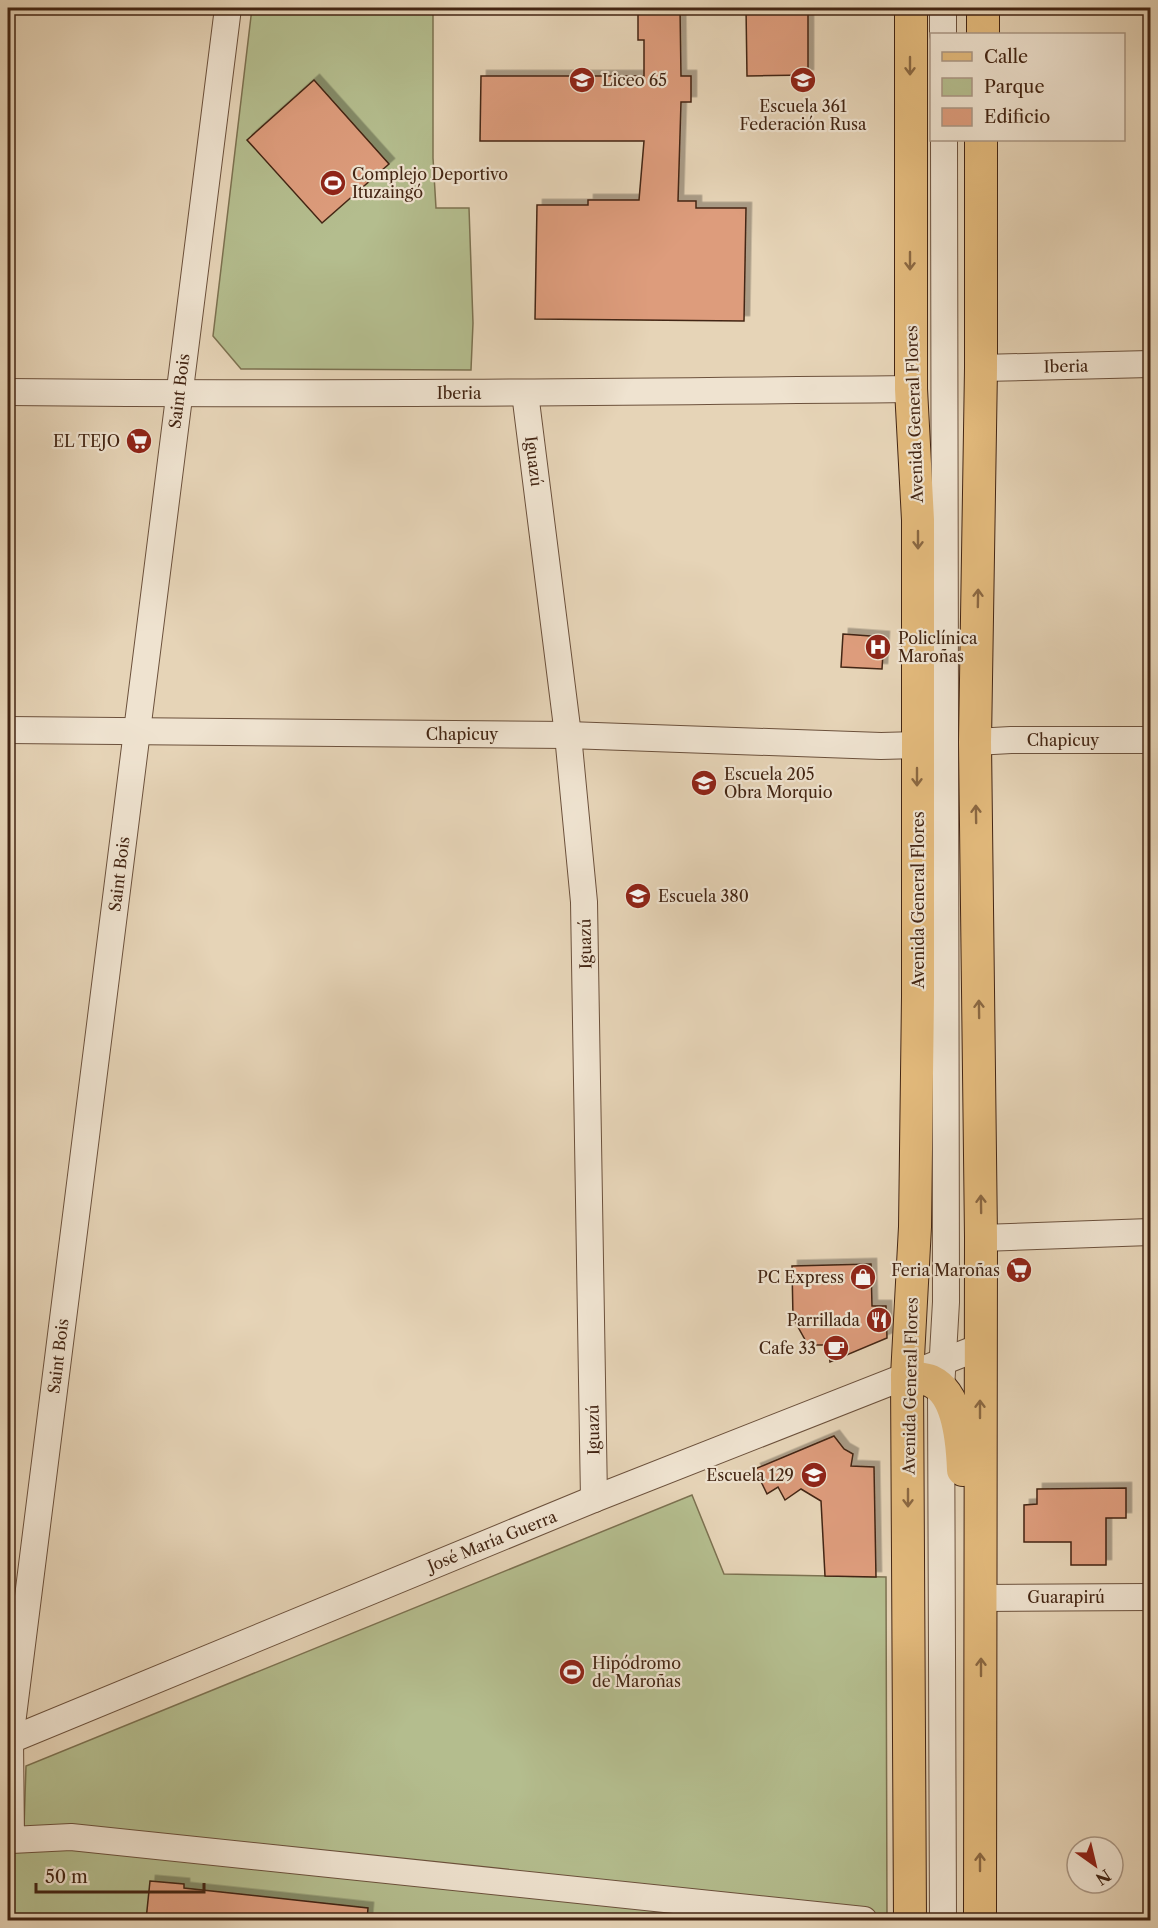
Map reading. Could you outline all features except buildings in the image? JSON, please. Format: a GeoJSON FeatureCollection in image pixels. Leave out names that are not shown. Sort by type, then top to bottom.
{"type":"FeatureCollection","features":[{"type":"Feature","properties":{"kind":"main road","name":"Avenida General Flores"},"geometry":{"type":"LineString","coordinates":[[910,1920],[907,1376],[915,1227],[918,997],[918,520],[911,389],[911,8]]}},
{"type":"Feature","properties":{"kind":"main road"},"geometry":{"type":"LineString","coordinates":[[983,8],[983,33]]}},
{"type":"Feature","properties":{"kind":"main road"},"geometry":{"type":"LineString","coordinates":[[980,1920],[981,1238],[975,742],[981,368],[981,141]]}},
{"type":"Feature","properties":{"kind":"main road"},"geometry":{"type":"LineString","coordinates":[[907,1376],[931,1381],[941,1376],[951,1404],[962,1444],[966,1554],[981,1598]]}},
{"type":"Feature","properties":{"kind":"main road"},"geometry":{"type":"LineString","coordinates":[[910,1803],[926,1842],[925,1920]]}},
{"type":"Feature","properties":{"kind":"street","name":"Saint Bois"},"geometry":{"type":"LineString","coordinates":[[228,8],[9,1740],[11,1840],[71,1837],[864,1920]]}},
{"type":"Feature","properties":{"kind":"street"},"geometry":{"type":"LineString","coordinates":[[943,8],[943,33]]}},
{"type":"Feature","properties":{"kind":"street","name":"Avenida General Flores"},"geometry":{"type":"LineString","coordinates":[[943,1920],[941,1376],[946,1302],[944,141]]}},
{"type":"Feature","properties":{"kind":"street","name":"Iberia"},"geometry":{"type":"LineString","coordinates":[[981,368],[1150,364]]}},
{"type":"Feature","properties":{"kind":"street","name":"Iberia"},"geometry":{"type":"LineString","coordinates":[[8,392],[525,393],[911,389]]}},
{"type":"Feature","properties":{"kind":"street","name":"Iguazú"},"geometry":{"type":"LineString","coordinates":[[525,393],[568,735],[584,902],[594,1499]]}},
{"type":"Feature","properties":{"kind":"street","name":"Chapicuy"},"geometry":{"type":"LineString","coordinates":[[8,730],[568,735],[881,746],[917,745]]}},
{"type":"Feature","properties":{"kind":"street","name":"Chapicuy"},"geometry":{"type":"LineString","coordinates":[[975,742],[1150,740]]}},
{"type":"Feature","properties":{"kind":"street"},"geometry":{"type":"LineString","coordinates":[[981,1238],[1150,1232]]}},
{"type":"Feature","properties":{"kind":"street"},"geometry":{"type":"LineString","coordinates":[[941,1376],[980,1347]]}},
{"type":"Feature","properties":{"kind":"street","name":"José María Guerra"},"geometry":{"type":"LineString","coordinates":[[9,1740],[594,1499],[907,1376]]}},
{"type":"Feature","properties":{"kind":"street","name":"Guarapirú"},"geometry":{"type":"LineString","coordinates":[[981,1598],[1150,1597]]}},
{"type":"Feature","properties":{"kind":"street","name":"Avenida General Flores"},"geometry":{"type":"LineString","coordinates":[[910,1803],[926,1762],[929,1705],[942,1672]]}},
{"type":"Feature","properties":{"kind":"green space","name":"Complejo Deportivo Ituzaingó"},"geometry":{"type":"Polygon","coordinates":[[[252,8],[433,8],[433,158],[436,208],[469,208],[473,323],[471,370],[241,369],[213,336],[252,8]]]}},
{"type":"Feature","properties":{"kind":"green space","name":"Hipódromo de Maroñas"},"geometry":{"type":"Polygon","coordinates":[[[692,1495],[724,1574],[886,1577],[887,1920],[8,1920],[8,1826],[24,1827],[26,1766],[692,1495]]]}},
{"type":"Feature","properties":{"kind":"place","name":"Liceo 65"},"geometry":{"type":"Point","coordinates":[582,80]}},
{"type":"Feature","properties":{"kind":"place","name":"Escuela 361 Federación Rusa"},"geometry":{"type":"Point","coordinates":[803,80]}},
{"type":"Feature","properties":{"kind":"place","name":"Complejo Deportivo Ituzaingó"},"geometry":{"type":"Point","coordinates":[333,183]}},
{"type":"Feature","properties":{"kind":"place","name":"EL TEJO"},"geometry":{"type":"Point","coordinates":[139,441]}},
{"type":"Feature","properties":{"kind":"place","name":"Policlínica Maroñas"},"geometry":{"type":"Point","coordinates":[878,647]}},
{"type":"Feature","properties":{"kind":"place","name":"Escuela 205 Obra Morquio"},"geometry":{"type":"Point","coordinates":[704,783]}},
{"type":"Feature","properties":{"kind":"place","name":"Escuela 380"},"geometry":{"type":"Point","coordinates":[638,896]}},
{"type":"Feature","properties":{"kind":"place","name":"Feria Maroñas"},"geometry":{"type":"Point","coordinates":[1019,1270]}},
{"type":"Feature","properties":{"kind":"place","name":"PC Express"},"geometry":{"type":"Point","coordinates":[863,1277]}},
{"type":"Feature","properties":{"kind":"place","name":"Parrillada"},"geometry":{"type":"Point","coordinates":[879,1320]}},
{"type":"Feature","properties":{"kind":"place","name":"Cafe 33"},"geometry":{"type":"Point","coordinates":[836,1348]}},
{"type":"Feature","properties":{"kind":"place","name":"Escuela 129"},"geometry":{"type":"Point","coordinates":[814,1475]}},
{"type":"Feature","properties":{"kind":"place","name":"Hipódromo de Maroñas"},"geometry":{"type":"Point","coordinates":[572,1672]}}]}
